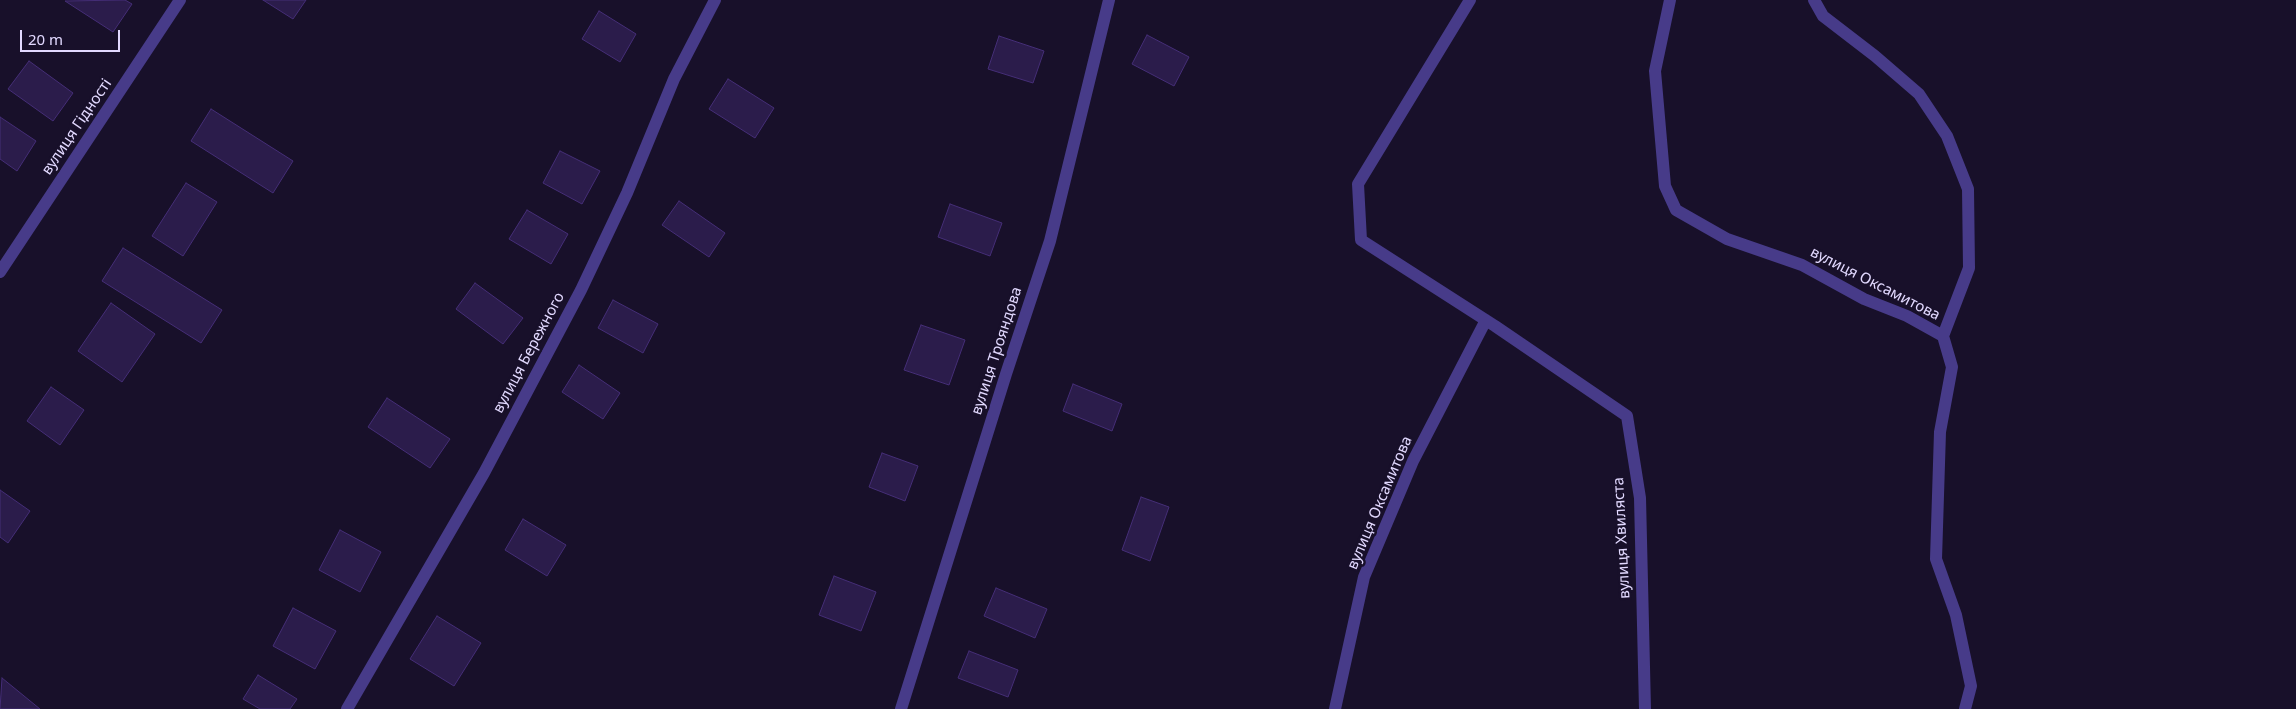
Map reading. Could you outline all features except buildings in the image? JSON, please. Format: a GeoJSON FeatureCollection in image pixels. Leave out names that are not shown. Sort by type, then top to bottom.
{"type":"FeatureCollection","features":[{"type":"Feature","properties":{"kind":"street","name":"вулиця Гідності"},"geometry":{"type":"LineString","coordinates":[[0,272],[180,0]]}},
{"type":"Feature","properties":{"kind":"street","name":"вулиця Бережного"},"geometry":{"type":"LineString","coordinates":[[347,709],[484,473],[581,290],[627,193],[674,79],[715,0]]}},
{"type":"Feature","properties":{"kind":"street","name":"вулиця Трояндова"},"geometry":{"type":"LineString","coordinates":[[901,709],[1006,374],[1050,241],[1109,0]]}},
{"type":"Feature","properties":{"kind":"street","name":"вулиця Хвиляста"},"geometry":{"type":"LineString","coordinates":[[1470,0],[1358,184],[1361,240],[1486,320],[1627,416],[1640,498],[1645,709]]}},
{"type":"Feature","properties":{"kind":"street","name":"вулиця Оксамитова"},"geometry":{"type":"LineString","coordinates":[[1670,0],[1655,71],[1665,186],[1676,210],[1727,238],[1802,265],[1864,299],[1907,316],[1942,336],[1969,268],[1968,189],[1947,136],[1919,94],[1875,56],[1823,16],[1814,0]]}},
{"type":"Feature","properties":{"kind":"street","name":"вулиця Оксамитова"},"geometry":{"type":"LineString","coordinates":[[1335,709],[1364,577],[1413,461],[1486,320]]}},
{"type":"Feature","properties":{"kind":"street"},"geometry":{"type":"LineString","coordinates":[[1942,336],[1952,367],[1940,432],[1936,559],[1956,616],[1971,686],[1965,709]]}}]}
